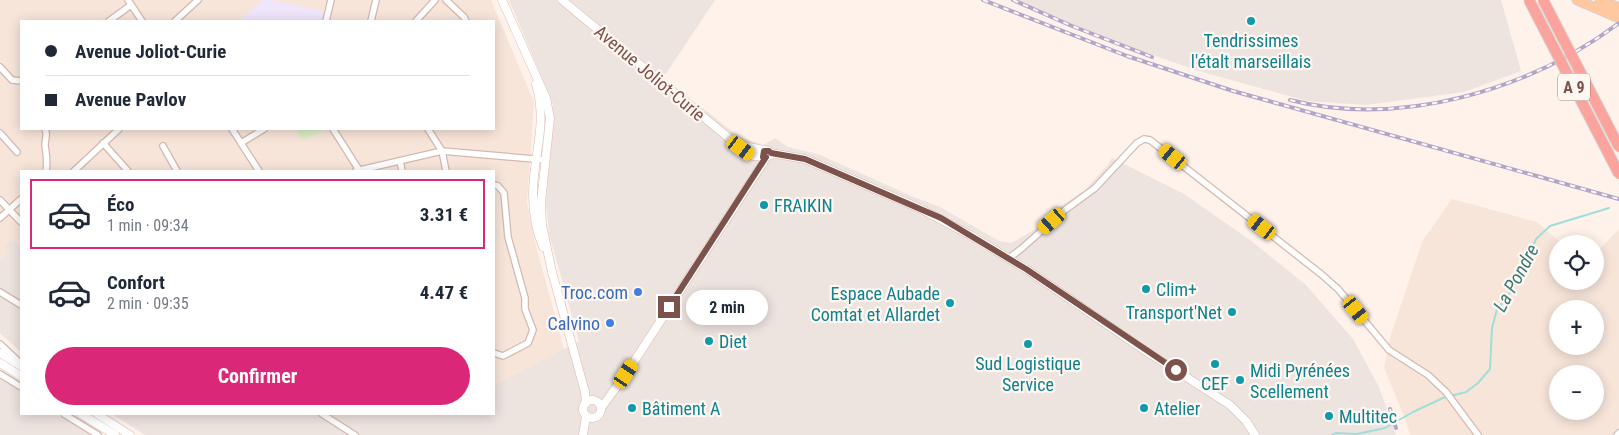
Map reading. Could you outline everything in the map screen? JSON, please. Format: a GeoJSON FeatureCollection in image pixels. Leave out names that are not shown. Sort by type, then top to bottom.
{"type":"FeatureCollection","features":[{"type":"Feature","properties":{"kind":"highway","name":"A 9"},"geometry":{"type":"LineString","coordinates":[[1529,0],[1619,174]]}},
{"type":"Feature","properties":{"kind":"highway","name":"A 9"},"geometry":{"type":"LineString","coordinates":[[1543,0],[1619,147]]}},
{"type":"Feature","properties":{"kind":"main road"},"geometry":{"type":"LineString","coordinates":[[1577,0],[1619,18]]}},
{"type":"Feature","properties":{"kind":"main road"},"geometry":{"type":"LineString","coordinates":[[1600,0],[1619,8]]}},
{"type":"Feature","properties":{"kind":"street"},"geometry":{"type":"LineString","coordinates":[[176,20],[198,0]]}},
{"type":"Feature","properties":{"kind":"street"},"geometry":{"type":"LineString","coordinates":[[326,20],[330,0]]}},
{"type":"Feature","properties":{"kind":"street"},"geometry":{"type":"LineString","coordinates":[[371,20],[376,0]]}},
{"type":"Feature","properties":{"kind":"street"},"geometry":{"type":"LineString","coordinates":[[417,20],[435,0]]}},
{"type":"Feature","properties":{"kind":"street"},"geometry":{"type":"LineString","coordinates":[[446,0],[466,20]]}},
{"type":"Feature","properties":{"kind":"street"},"geometry":{"type":"LineString","coordinates":[[502,0],[531,67],[538,92],[542,120],[541,160],[533,193],[534,210],[541,244],[552,272],[585,392],[595,404],[598,415],[588,417]]}},
{"type":"Feature","properties":{"kind":"street","name":"Avenue Joliot-Curie"},"geometry":{"type":"LineString","coordinates":[[562,0],[753,156],[766,155],[805,159],[941,218],[1009,258],[1230,406],[1246,421],[1255,435]]}},
{"type":"Feature","properties":{"kind":"street"},"geometry":{"type":"LineString","coordinates":[[110,20],[130,2],[141,20]]}},
{"type":"Feature","properties":{"kind":"street"},"geometry":{"type":"LineString","coordinates":[[0,67],[12,80],[20,81]]}},
{"type":"Feature","properties":{"kind":"street"},"geometry":{"type":"LineString","coordinates":[[46,170],[48,161],[45,144],[48,130]]}},
{"type":"Feature","properties":{"kind":"street"},"geometry":{"type":"LineString","coordinates":[[75,170],[118,130]]}},
{"type":"Feature","properties":{"kind":"street"},"geometry":{"type":"LineString","coordinates":[[233,130],[258,170]]}},
{"type":"Feature","properties":{"kind":"street"},"geometry":{"type":"LineString","coordinates":[[241,143],[262,130]]}},
{"type":"Feature","properties":{"kind":"street"},"geometry":{"type":"LineString","coordinates":[[333,130],[357,170],[442,151],[541,160]]}},
{"type":"Feature","properties":{"kind":"street"},"geometry":{"type":"LineString","coordinates":[[429,130],[442,151],[446,170]]}},
{"type":"Feature","properties":{"kind":"street"},"geometry":{"type":"LineString","coordinates":[[0,132],[17,152]]}},
{"type":"Feature","properties":{"kind":"street"},"geometry":{"type":"LineString","coordinates":[[1009,258],[1100,182],[1137,142],[1144,139],[1150,140],[1338,289],[1390,350],[1428,375],[1446,392],[1478,435]]}},
{"type":"Feature","properties":{"kind":"street"},"geometry":{"type":"LineString","coordinates":[[103,143],[127,170]]}},
{"type":"Feature","properties":{"kind":"street"},"geometry":{"type":"LineString","coordinates":[[162,146],[176,170]]}},
{"type":"Feature","properties":{"kind":"street"},"geometry":{"type":"LineString","coordinates":[[588,417],[583,411],[609,398],[766,155]]}},
{"type":"Feature","properties":{"kind":"street"},"geometry":{"type":"LineString","coordinates":[[400,161],[402,170]]}},
{"type":"Feature","properties":{"kind":"street"},"geometry":{"type":"LineString","coordinates":[[495,185],[504,193],[508,237],[525,298],[525,309],[533,330],[528,342],[503,356],[495,353]]}},
{"type":"Feature","properties":{"kind":"street"},"geometry":{"type":"LineString","coordinates":[[0,200],[20,221]]}},
{"type":"Feature","properties":{"kind":"street"},"geometry":{"type":"LineString","coordinates":[[0,218],[20,200]]}},
{"type":"Feature","properties":{"kind":"street"},"geometry":{"type":"LineString","coordinates":[[0,292],[20,304]]}},
{"type":"Feature","properties":{"kind":"street"},"geometry":{"type":"LineString","coordinates":[[0,344],[20,364]]}},
{"type":"Feature","properties":{"kind":"street"},"geometry":{"type":"LineString","coordinates":[[0,353],[20,364]]}},
{"type":"Feature","properties":{"kind":"street"},"geometry":{"type":"LineString","coordinates":[[0,363],[20,375]]}},
{"type":"Feature","properties":{"kind":"street"},"geometry":{"type":"LineString","coordinates":[[0,374],[20,386]]}},
{"type":"Feature","properties":{"kind":"street"},"geometry":{"type":"LineString","coordinates":[[66,415],[98,435]]}},
{"type":"Feature","properties":{"kind":"street"},"geometry":{"type":"LineString","coordinates":[[83,415],[115,435]]}},
{"type":"Feature","properties":{"kind":"street"},"geometry":{"type":"LineString","coordinates":[[99,415],[130,435]]}},
{"type":"Feature","properties":{"kind":"street"},"geometry":{"type":"LineString","coordinates":[[324,415],[355,435]]}},
{"type":"Feature","properties":{"kind":"street"},"geometry":{"type":"LineString","coordinates":[[584,435],[588,417]]}},
{"type":"Feature","properties":{"kind":"shaded area"},"geometry":{"type":"Polygon","coordinates":[[[0,0],[491,0],[534,102],[527,203],[536,246],[564,349],[495,384],[495,170],[20,170],[20,247],[12,240],[8,252],[0,261],[0,0]]]}},
{"type":"Feature","properties":{"kind":"shaded area"},"geometry":{"type":"Polygon","coordinates":[[[262,0],[272,0],[325,12],[323,20],[240,20],[262,0]]]}},
{"type":"Feature","properties":{"kind":"shaded area"},"geometry":{"type":"Polygon","coordinates":[[[509,0],[715,0],[663,78],[740,137],[764,145],[775,138],[788,147],[818,154],[940,207],[999,241],[1011,243],[1032,231],[1061,206],[1085,190],[1112,158],[1184,194],[1250,240],[1306,285],[1353,339],[1379,387],[1396,435],[145,435],[114,415],[495,415],[495,384],[579,341],[549,234],[546,202],[553,104],[509,0]]]}},
{"type":"Feature","properties":{"kind":"shaded area"},"geometry":{"type":"Polygon","coordinates":[[[1015,0],[1501,0],[1521,71],[1464,92],[1366,105],[1307,101],[1199,71],[1124,45],[1015,0]]]}},
{"type":"Feature","properties":{"kind":"shaded area"},"geometry":{"type":"Polygon","coordinates":[[[1452,199],[1537,222],[1552,235],[1549,235],[1549,290],[1604,290],[1604,245],[1619,229],[1619,435],[1410,435],[1384,368],[1390,337],[1423,240],[1452,199]]]}},
{"type":"Feature","properties":{"kind":"shaded area"},"geometry":{"type":"Polygon","coordinates":[[[12,240],[20,247],[20,351],[0,333],[0,261],[8,252],[5,246],[12,240]]]}},
{"type":"Feature","properties":{"kind":"shaded area"},"geometry":{"type":"Polygon","coordinates":[[[0,379],[20,391],[20,415],[58,415],[90,435],[0,435],[0,379]]]}},
{"type":"Feature","properties":{"kind":"green space"},"geometry":{"type":"Polygon","coordinates":[[[295,130],[324,130],[302,141],[295,130]]]}},
{"type":"Feature","properties":{"kind":"waterway","name":"La Pondre"},"geometry":{"type":"LineString","coordinates":[[1332,435],[1336,433],[1357,434],[1385,428],[1443,398],[1466,392],[1478,383],[1490,369],[1492,328],[1497,309],[1516,283],[1536,239],[1550,226],[1609,208]]}},
{"type":"Feature","properties":{"kind":"railway"},"geometry":{"type":"LineString","coordinates":[[983,0],[1127,56],[1233,91],[1619,199]]}},
{"type":"Feature","properties":{"kind":"railway"},"geometry":{"type":"LineString","coordinates":[[1013,0],[1072,26],[1152,57]]}},
{"type":"Feature","properties":{"kind":"railway"},"geometry":{"type":"LineString","coordinates":[[1290,100],[1332,107],[1375,109],[1419,106],[1462,97],[1505,84],[1546,67],[1584,47],[1619,23]]}},
{"type":"Feature","properties":{"kind":"railway"},"geometry":{"type":"LineString","coordinates":[[1390,409],[1396,428]]}},
{"type":"Feature","properties":{"kind":"place","name":"Tendrissimes l'étalt marseillais"},"geometry":{"type":"Point","coordinates":[1251,21]}},
{"type":"Feature","properties":{"kind":"place","name":"FRAIKIN"},"geometry":{"type":"Point","coordinates":[764,205]}},
{"type":"Feature","properties":{"kind":"place","name":"Clim+"},"geometry":{"type":"Point","coordinates":[1146,289]}},
{"type":"Feature","properties":{"kind":"place","name":"Troc.com"},"geometry":{"type":"Point","coordinates":[638,292]}},
{"type":"Feature","properties":{"kind":"place","name":"Espace Aubade Comtat et Allardet"},"geometry":{"type":"Point","coordinates":[950,303]}},
{"type":"Feature","properties":{"kind":"place","name":"Transport'Net"},"geometry":{"type":"Point","coordinates":[1232,312]}},
{"type":"Feature","properties":{"kind":"place","name":"Calvino"},"geometry":{"type":"Point","coordinates":[610,323]}},
{"type":"Feature","properties":{"kind":"place","name":"Diet"},"geometry":{"type":"Point","coordinates":[709,341]}},
{"type":"Feature","properties":{"kind":"place","name":"Sud Logistique Service"},"geometry":{"type":"Point","coordinates":[1028,344]}},
{"type":"Feature","properties":{"kind":"place","name":"CEF"},"geometry":{"type":"Point","coordinates":[1215,364]}},
{"type":"Feature","properties":{"kind":"place","name":"Midi Pyrénées Scellement"},"geometry":{"type":"Point","coordinates":[1240,380]}},
{"type":"Feature","properties":{"kind":"place","name":"Bâtiment A"},"geometry":{"type":"Point","coordinates":[632,408]}},
{"type":"Feature","properties":{"kind":"place","name":"Atelier"},"geometry":{"type":"Point","coordinates":[1144,408]}},
{"type":"Feature","properties":{"kind":"place","name":"Multitec"},"geometry":{"type":"Point","coordinates":[1329,416]}},
{"type":"Feature","properties":{"kind":"route"},"geometry":{"type":"LineString","coordinates":[[669,307],[766,157],[763,157],[764,151],[768,151],[805,159],[941,218],[1026,269],[1176,370]]}}]}
